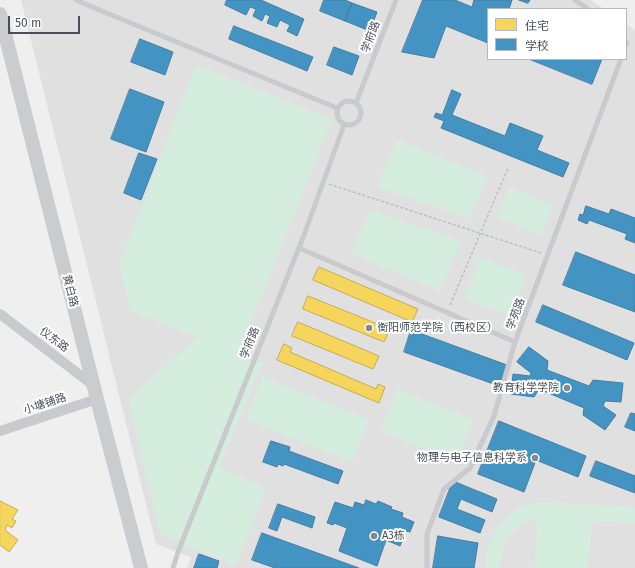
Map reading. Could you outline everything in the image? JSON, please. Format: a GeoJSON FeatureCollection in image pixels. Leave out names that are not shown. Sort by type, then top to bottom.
{"type":"FeatureCollection","features":[{"type":"Feature","properties":{"kind":"main road","name":"黄白路"},"geometry":{"type":"LineString","coordinates":[[0,14],[93,385],[141,568]]}},
{"type":"Feature","properties":{"kind":"street","name":"仪东路"},"geometry":{"type":"LineString","coordinates":[[0,314],[93,385]]}},
{"type":"Feature","properties":{"kind":"street","name":"小塘铺路"},"geometry":{"type":"LineString","coordinates":[[0,431],[97,399]]}},
{"type":"Feature","properties":{"kind":"lane"},"geometry":{"type":"LineString","coordinates":[[76,0],[337,108]]}},
{"type":"Feature","properties":{"kind":"lane","name":"学府路"},"geometry":{"type":"LineString","coordinates":[[356,103],[396,0]]}},
{"type":"Feature","properties":{"kind":"lane"},"geometry":{"type":"LineString","coordinates":[[575,0],[587,8]]}},
{"type":"Feature","properties":{"kind":"lane","name":"学苑路"},"geometry":{"type":"LineString","coordinates":[[427,568],[427,534],[444,489],[470,468],[494,416],[516,342],[621,60]]}},
{"type":"Feature","properties":{"kind":"lane"},"geometry":{"type":"LineString","coordinates":[[345,101],[356,103],[360,107],[361,113],[358,122],[349,126],[340,123],[336,116],[336,112],[340,104],[345,101]]}},
{"type":"Feature","properties":{"kind":"lane","name":"学府路"},"geometry":{"type":"LineString","coordinates":[[173,568],[178,552],[299,248],[344,125]]}},
{"type":"Feature","properties":{"kind":"lane"},"geometry":{"type":"LineString","coordinates":[[299,248],[516,342]]}},
{"type":"Feature","properties":{"kind":"path"},"geometry":{"type":"LineString","coordinates":[[447,312],[508,168]]}},
{"type":"Feature","properties":{"kind":"path"},"geometry":{"type":"LineString","coordinates":[[323,182],[548,255]]}},
{"type":"Feature","properties":{"kind":"shaded area","name":"衡阳师范学院（西校区）"},"geometry":{"type":"Polygon","coordinates":[[[21,0],[591,0],[603,8],[487,8],[487,60],[627,60],[627,25],[635,30],[635,568],[187,568],[191,557],[156,544],[21,0]]]}},
{"type":"Feature","properties":{"kind":"green space"},"geometry":{"type":"Polygon","coordinates":[[[196,65],[332,119],[239,354],[262,364],[219,468],[266,488],[236,566],[161,535],[128,399],[198,337],[131,311],[119,265],[196,65]]]}},
{"type":"Feature","properties":{"kind":"green space"},"geometry":{"type":"Polygon","coordinates":[[[397,140],[488,177],[469,218],[377,187],[397,140]]]}},
{"type":"Feature","properties":{"kind":"green space"},"geometry":{"type":"Polygon","coordinates":[[[509,187],[553,205],[540,235],[497,217],[509,187]]]}},
{"type":"Feature","properties":{"kind":"green space"},"geometry":{"type":"Polygon","coordinates":[[[370,210],[461,241],[440,291],[351,253],[370,210]]]}},
{"type":"Feature","properties":{"kind":"green space"},"geometry":{"type":"Polygon","coordinates":[[[480,258],[526,275],[510,316],[465,299],[480,258]]]}},
{"type":"Feature","properties":{"kind":"green space"},"geometry":{"type":"Polygon","coordinates":[[[263,377],[369,420],[352,462],[246,419],[263,377]]]}},
{"type":"Feature","properties":{"kind":"green space"},"geometry":{"type":"Polygon","coordinates":[[[397,389],[473,420],[457,462],[380,431],[397,389]]]}},
{"type":"Feature","properties":{"kind":"green space"},"geometry":{"type":"Polygon","coordinates":[[[540,502],[635,507],[635,523],[592,521],[588,568],[535,568],[537,520],[532,520],[517,528],[506,541],[500,559],[500,568],[485,568],[485,559],[490,541],[500,525],[522,507],[540,502]]]}},
{"type":"Feature","properties":{"kind":"building: 住宅"},"geometry":{"type":"Polygon","coordinates":[[[319,267],[418,309],[412,322],[313,280],[319,267]]]}},
{"type":"Feature","properties":{"kind":"building: 住宅"},"geometry":{"type":"Polygon","coordinates":[[[308,296],[390,329],[384,342],[303,309],[308,296]]]}},
{"type":"Feature","properties":{"kind":"building: 住宅"},"geometry":{"type":"Polygon","coordinates":[[[298,322],[379,356],[373,369],[292,336],[298,322]]]}},
{"type":"Feature","properties":{"kind":"building: 住宅"},"geometry":{"type":"Polygon","coordinates":[[[284,344],[292,348],[290,352],[376,389],[378,384],[385,387],[379,403],[277,360],[284,344]]]}},
{"type":"Feature","properties":{"kind":"building: 住宅"},"geometry":{"type":"Polygon","coordinates":[[[0,501],[18,510],[12,519],[16,521],[12,528],[7,525],[5,530],[18,540],[9,552],[0,545],[0,501]]]}},
{"type":"Feature","properties":{"kind":"building: 学校"},"geometry":{"type":"Polygon","coordinates":[[[227,0],[261,0],[304,19],[297,36],[287,31],[290,25],[280,20],[277,27],[267,23],[270,16],[265,14],[262,21],[253,16],[256,9],[250,7],[246,15],[225,5],[227,0]]]}},
{"type":"Feature","properties":{"kind":"building: 学校"},"geometry":{"type":"Polygon","coordinates":[[[324,0],[345,0],[352,3],[345,21],[320,11],[324,0]]]}},
{"type":"Feature","properties":{"kind":"building: 学校"},"geometry":{"type":"Polygon","coordinates":[[[423,0],[455,0],[472,7],[474,0],[512,0],[509,8],[487,8],[487,43],[446,26],[434,58],[402,52],[423,0]]]}},
{"type":"Feature","properties":{"kind":"building: 学校"},"geometry":{"type":"Polygon","coordinates":[[[519,0],[530,0],[528,3],[519,0]]]}},
{"type":"Feature","properties":{"kind":"building: 学校"},"geometry":{"type":"Polygon","coordinates":[[[352,3],[377,12],[370,31],[345,21],[352,3]]]}},
{"type":"Feature","properties":{"kind":"building: 学校"},"geometry":{"type":"Polygon","coordinates":[[[234,26],[313,57],[307,71],[229,39],[234,26]]]}},
{"type":"Feature","properties":{"kind":"building: 学校"},"geometry":{"type":"Polygon","coordinates":[[[140,39],[173,52],[165,75],[131,62],[140,39]]]}},
{"type":"Feature","properties":{"kind":"building: 学校"},"geometry":{"type":"Polygon","coordinates":[[[334,47],[359,56],[352,75],[327,65],[334,47]]]}},
{"type":"Feature","properties":{"kind":"building: 学校"},"geometry":{"type":"Polygon","coordinates":[[[532,60],[602,60],[592,84],[532,60]]]}},
{"type":"Feature","properties":{"kind":"building: 学校"},"geometry":{"type":"Polygon","coordinates":[[[130,89],[164,102],[146,152],[111,139],[130,89]]]}},
{"type":"Feature","properties":{"kind":"building: 学校"},"geometry":{"type":"Polygon","coordinates":[[[452,90],[461,94],[452,115],[505,136],[510,123],[543,136],[537,150],[569,163],[563,177],[441,128],[444,121],[434,117],[436,113],[442,115],[452,90]]]}},
{"type":"Feature","properties":{"kind":"building: 学校"},"geometry":{"type":"Polygon","coordinates":[[[139,153],[157,159],[141,200],[124,193],[139,153]]]}},
{"type":"Feature","properties":{"kind":"building: 学校"},"geometry":{"type":"Polygon","coordinates":[[[586,206],[609,214],[611,209],[635,218],[635,243],[625,239],[627,234],[589,220],[587,224],[578,220],[580,214],[583,215],[586,206]]]}},
{"type":"Feature","properties":{"kind":"building: 学校"},"geometry":{"type":"Polygon","coordinates":[[[576,252],[635,275],[635,312],[563,285],[576,252]]]}},
{"type":"Feature","properties":{"kind":"building: 学校"},"geometry":{"type":"Polygon","coordinates":[[[543,305],[634,343],[627,360],[536,322],[543,305]]]}},
{"type":"Feature","properties":{"kind":"building: 学校"},"geometry":{"type":"Polygon","coordinates":[[[411,330],[507,365],[499,386],[404,352],[411,330]]]}},
{"type":"Feature","properties":{"kind":"building: 学校","name":"教育科学学院"},"geometry":{"type":"Polygon","coordinates":[[[529,347],[548,361],[547,370],[589,386],[593,380],[623,383],[621,402],[605,401],[603,406],[616,415],[605,430],[583,415],[584,408],[539,389],[534,397],[511,394],[513,374],[530,376],[531,373],[517,362],[529,347]]]}},
{"type":"Feature","properties":{"kind":"building: 学校"},"geometry":{"type":"Polygon","coordinates":[[[631,413],[635,414],[635,431],[625,427],[631,413]]]}},
{"type":"Feature","properties":{"kind":"building: 学校","name":"物理与电子信息科学系"},"geometry":{"type":"Polygon","coordinates":[[[499,421],[586,456],[578,477],[536,460],[524,492],[478,474],[499,421]]]}},
{"type":"Feature","properties":{"kind":"building: 学校"},"geometry":{"type":"Polygon","coordinates":[[[271,441],[290,447],[289,451],[343,471],[338,484],[284,464],[283,466],[278,464],[277,467],[263,462],[271,441]]]}},
{"type":"Feature","properties":{"kind":"building: 学校"},"geometry":{"type":"Polygon","coordinates":[[[596,461],[635,476],[635,493],[590,476],[596,461]]]}},
{"type":"Feature","properties":{"kind":"building: 学校"},"geometry":{"type":"Polygon","coordinates":[[[453,481],[497,499],[492,512],[461,499],[457,509],[485,520],[480,533],[439,517],[453,481]]]}},
{"type":"Feature","properties":{"kind":"building: 学校","name":"A3栋"},"geometry":{"type":"Polygon","coordinates":[[[366,500],[376,504],[378,501],[392,507],[391,509],[403,513],[402,517],[414,522],[410,532],[406,531],[400,546],[386,540],[377,566],[339,551],[347,528],[334,523],[333,525],[327,523],[335,502],[353,508],[355,502],[364,505],[366,500]]]}},
{"type":"Feature","properties":{"kind":"building: 学校"},"geometry":{"type":"Polygon","coordinates":[[[278,504],[315,517],[312,528],[282,517],[277,531],[269,528],[278,504]]]}},
{"type":"Feature","properties":{"kind":"building: 学校"},"geometry":{"type":"Polygon","coordinates":[[[262,533],[359,568],[275,568],[252,560],[262,533]]]}},
{"type":"Feature","properties":{"kind":"building: 学校"},"geometry":{"type":"Polygon","coordinates":[[[438,536],[478,543],[474,568],[433,568],[438,536]]]}},
{"type":"Feature","properties":{"kind":"building: 学校"},"geometry":{"type":"Polygon","coordinates":[[[199,554],[219,561],[217,568],[194,568],[199,554]]]}},
{"type":"Feature","properties":{"kind":"place","name":"衡阳师范学院（西校区）"},"geometry":{"type":"Point","coordinates":[369,328]}},
{"type":"Feature","properties":{"kind":"place","name":"教育科学学院"},"geometry":{"type":"Point","coordinates":[567,388]}},
{"type":"Feature","properties":{"kind":"place","name":"物理与电子信息科学系"},"geometry":{"type":"Point","coordinates":[535,458]}},
{"type":"Feature","properties":{"kind":"place","name":"A3栋"},"geometry":{"type":"Point","coordinates":[374,536]}}]}
